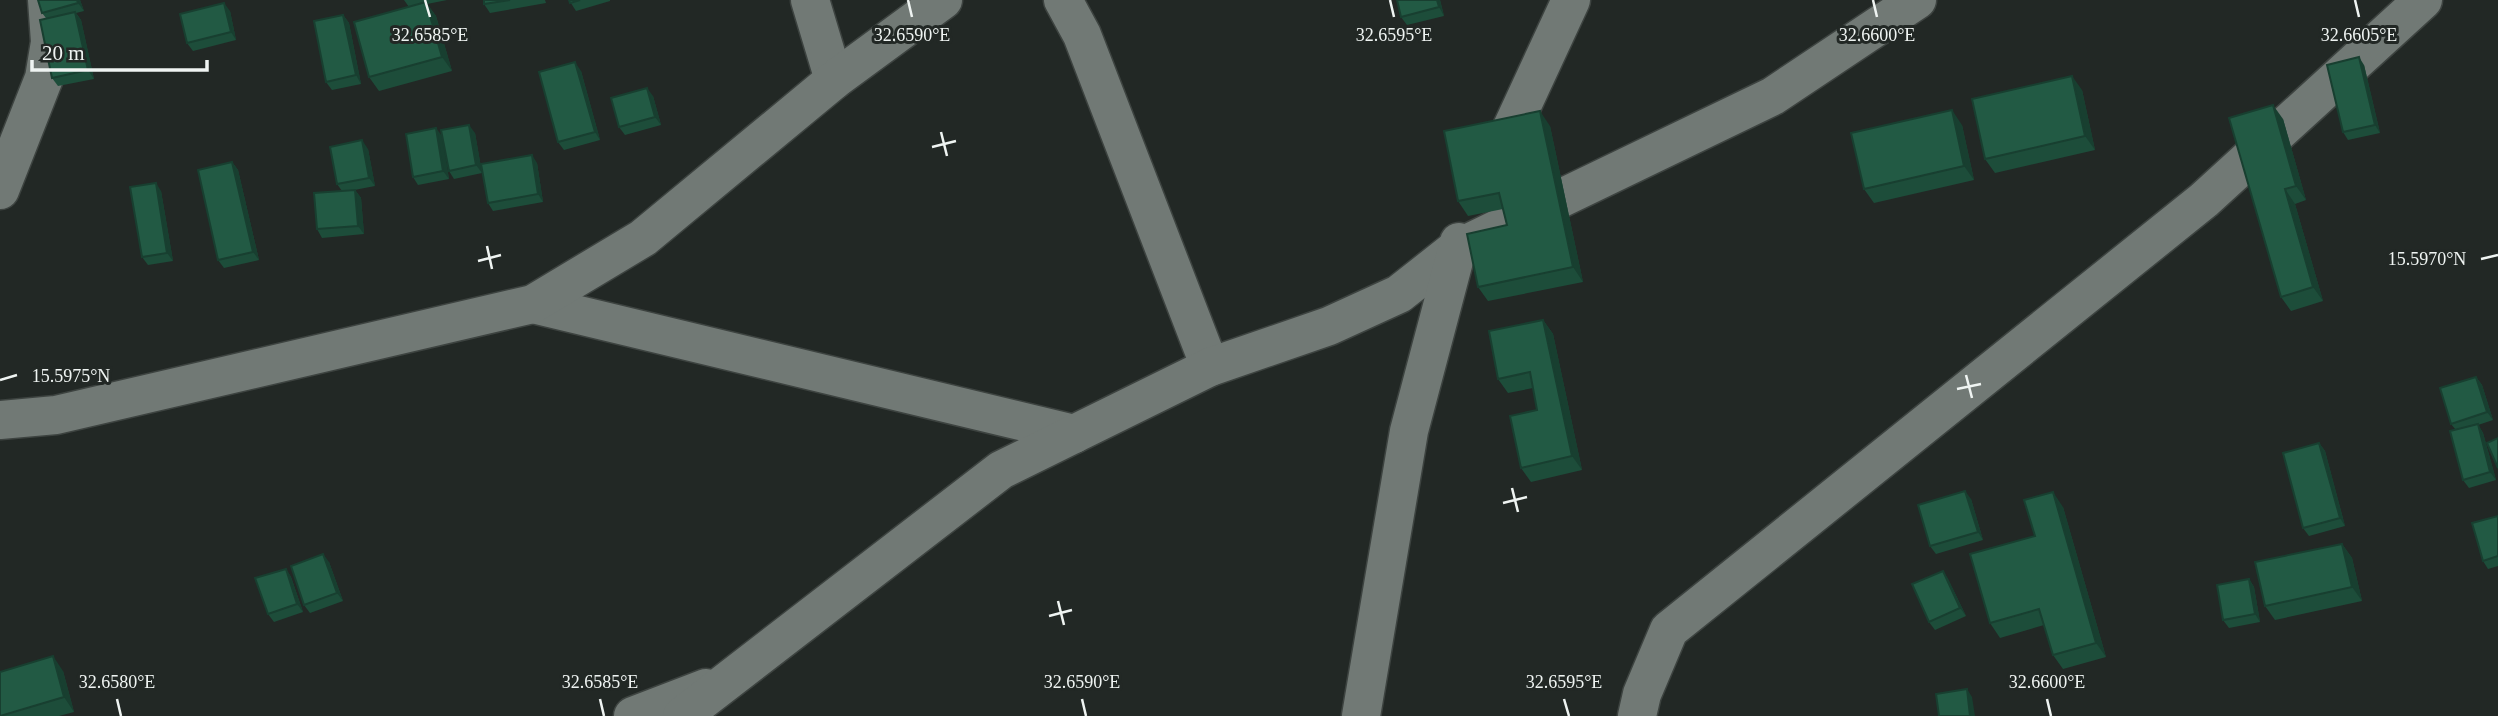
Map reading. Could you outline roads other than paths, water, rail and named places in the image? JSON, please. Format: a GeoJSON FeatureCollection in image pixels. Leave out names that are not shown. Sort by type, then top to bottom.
{"type":"FeatureCollection","features":[{"type":"Feature","properties":{"kind":"street"},"geometry":{"type":"LineString","coordinates":[[0,190],[44,78],[50,42],[47,0]]}},
{"type":"Feature","properties":{"kind":"street"},"geometry":{"type":"LineString","coordinates":[[810,0],[834,80]]}},
{"type":"Feature","properties":{"kind":"street"},"geometry":{"type":"LineString","coordinates":[[0,420],[56,415],[533,304],[643,238],[834,80],[943,0]]}},
{"type":"Feature","properties":{"kind":"street"},"geometry":{"type":"LineString","coordinates":[[1063,0],[1082,35],[1210,367]]}},
{"type":"Feature","properties":{"kind":"street"},"geometry":{"type":"LineString","coordinates":[[1361,716],[1409,431],[1456,249],[1571,0]]}},
{"type":"Feature","properties":{"kind":"street"},"geometry":{"type":"LineString","coordinates":[[682,716],[1001,470],[1210,367],[1329,326],[1399,294],[1456,249],[1773,96],[1917,0]]}},
{"type":"Feature","properties":{"kind":"street"},"geometry":{"type":"LineString","coordinates":[[1637,716],[1642,694],[1669,630],[2204,200],[2423,0]]}},
{"type":"Feature","properties":{"kind":"street"},"geometry":{"type":"LineString","coordinates":[[533,304],[1074,435]]}},
{"type":"Feature","properties":{"kind":"street"},"geometry":{"type":"LineString","coordinates":[[633,716],[736,676]]}}]}
